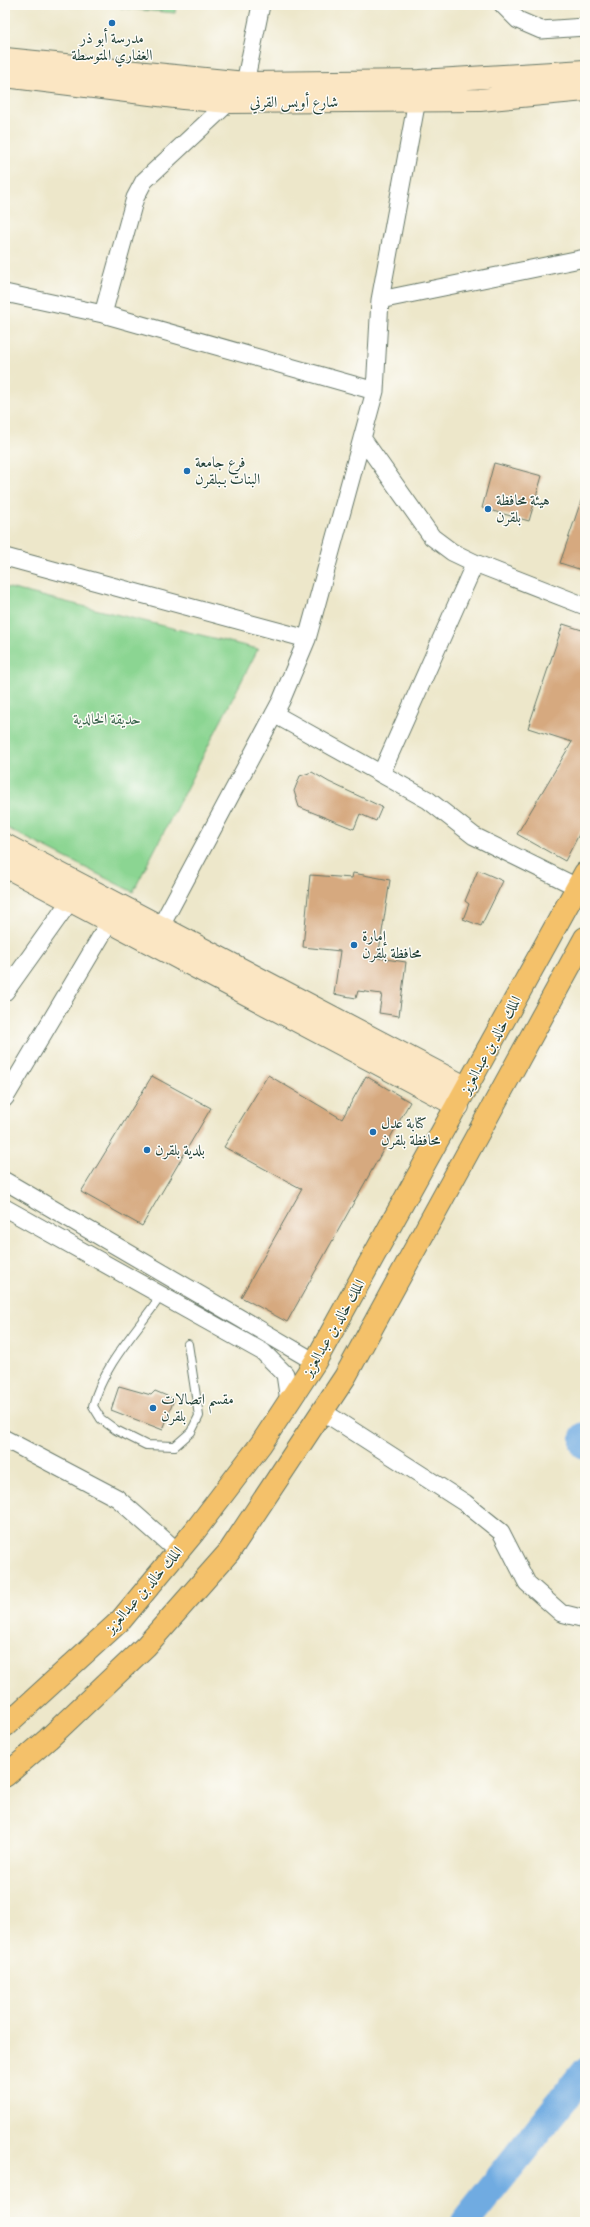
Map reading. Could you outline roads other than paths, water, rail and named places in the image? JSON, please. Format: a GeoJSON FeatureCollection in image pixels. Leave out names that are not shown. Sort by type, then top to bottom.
{"type":"FeatureCollection","features":[{"type":"Feature","properties":{"kind":"highway","name":"الملك خالد بن عبدالعزيز"},"geometry":{"type":"LineString","coordinates":[[5,1726],[121,1620],[178,1552],[261,1444],[315,1362],[463,1097],[581,880]]}},
{"type":"Feature","properties":{"kind":"highway","name":"الملك خالد بن عبدالعزيز"},"geometry":{"type":"LineString","coordinates":[[5,1776],[48,1739],[146,1646],[229,1552],[349,1370],[585,938]]}},
{"type":"Feature","properties":{"kind":"street"},"geometry":{"type":"LineString","coordinates":[[103,314],[135,198],[144,181],[229,102],[245,83],[261,5]]}},
{"type":"Feature","properties":{"kind":"street"},"geometry":{"type":"LineString","coordinates":[[503,5],[518,20],[541,30],[585,27]]}},
{"type":"Feature","properties":{"kind":"street","name":"شارع أويس القرني"},"geometry":{"type":"LineString","coordinates":[[5,59],[245,83],[419,91],[480,100],[585,90]]}},
{"type":"Feature","properties":{"kind":"street","name":"شارع أويس القرني"},"geometry":{"type":"LineString","coordinates":[[5,76],[183,98],[229,102],[419,91],[585,70]]}},
{"type":"Feature","properties":{"kind":"street"},"geometry":{"type":"LineString","coordinates":[[155,935],[274,714],[307,639],[374,391],[380,300],[419,91]]}},
{"type":"Feature","properties":{"kind":"street"},"geometry":{"type":"LineString","coordinates":[[380,300],[585,258]]}},
{"type":"Feature","properties":{"kind":"street"},"geometry":{"type":"LineString","coordinates":[[5,293],[103,314],[374,391]]}},
{"type":"Feature","properties":{"kind":"street"},"geometry":{"type":"LineString","coordinates":[[362,438],[432,537],[452,552],[475,563],[585,606]]}},
{"type":"Feature","properties":{"kind":"street"},"geometry":{"type":"LineString","coordinates":[[5,557],[307,639]]}},
{"type":"Feature","properties":{"kind":"street"},"geometry":{"type":"LineString","coordinates":[[381,774],[475,563]]}},
{"type":"Feature","properties":{"kind":"street"},"geometry":{"type":"LineString","coordinates":[[274,714],[428,800],[474,836],[581,880]]}},
{"type":"Feature","properties":{"kind":"street"},"geometry":{"type":"LineString","coordinates":[[5,845],[76,893],[463,1097]]}},
{"type":"Feature","properties":{"kind":"street"},"geometry":{"type":"LineString","coordinates":[[5,866],[76,893]]}},
{"type":"Feature","properties":{"kind":"street"},"geometry":{"type":"LineString","coordinates":[[5,992],[76,893]]}},
{"type":"Feature","properties":{"kind":"street"},"geometry":{"type":"LineString","coordinates":[[5,1098],[114,913]]}},
{"type":"Feature","properties":{"kind":"street"},"geometry":{"type":"LineString","coordinates":[[5,1180],[315,1362]]}},
{"type":"Feature","properties":{"kind":"street"},"geometry":{"type":"LineString","coordinates":[[5,1208],[162,1294],[263,1352],[286,1374],[290,1401]]}},
{"type":"Feature","properties":{"kind":"street"},"geometry":{"type":"LineString","coordinates":[[322,1411],[465,1503],[501,1532],[527,1583],[561,1613],[585,1619]]}},
{"type":"Feature","properties":{"kind":"street"},"geometry":{"type":"LineString","coordinates":[[5,1439],[117,1498],[178,1552]]}},
{"type":"Feature","properties":{"kind":"lane"},"geometry":{"type":"LineString","coordinates":[[162,1294],[108,1368],[96,1392],[93,1406],[101,1419],[116,1430],[146,1445],[175,1446],[191,1432],[199,1416],[188,1344]]}},
{"type":"Feature","properties":{"kind":"waterway"},"geometry":{"type":"LineString","coordinates":[[585,1437],[585,1444]]}},
{"type":"Feature","properties":{"kind":"waterway"},"geometry":{"type":"LineString","coordinates":[[465,2222],[585,2072]]}},
{"type":"Feature","properties":{"kind":"place","name":"مدرسة أبو ذر الغفاري المتوسطة"},"geometry":{"type":"Point","coordinates":[112,23]}},
{"type":"Feature","properties":{"kind":"place","name":"فرع جامعة البنات بـبلقرن"},"geometry":{"type":"Point","coordinates":[187,471]}},
{"type":"Feature","properties":{"kind":"place","name":"هيئة محافظة بلقرن"},"geometry":{"type":"Point","coordinates":[488,509]}},
{"type":"Feature","properties":{"kind":"place","name":"إمارة محافظة بلقرن"},"geometry":{"type":"Point","coordinates":[354,945]}},
{"type":"Feature","properties":{"kind":"place","name":"كتابة عدل محافظة بلقرن"},"geometry":{"type":"Point","coordinates":[373,1132]}},
{"type":"Feature","properties":{"kind":"place","name":"بلدية بلقرن"},"geometry":{"type":"Point","coordinates":[147,1150]}},
{"type":"Feature","properties":{"kind":"place","name":"مقسم اتصالات بلقرن"},"geometry":{"type":"Point","coordinates":[153,1408]}},
{"type":"Feature","properties":{"kind":"park label","name":"حديقة الخالدية"},"geometry":{"type":"Point","coordinates":[107,719]}}]}
